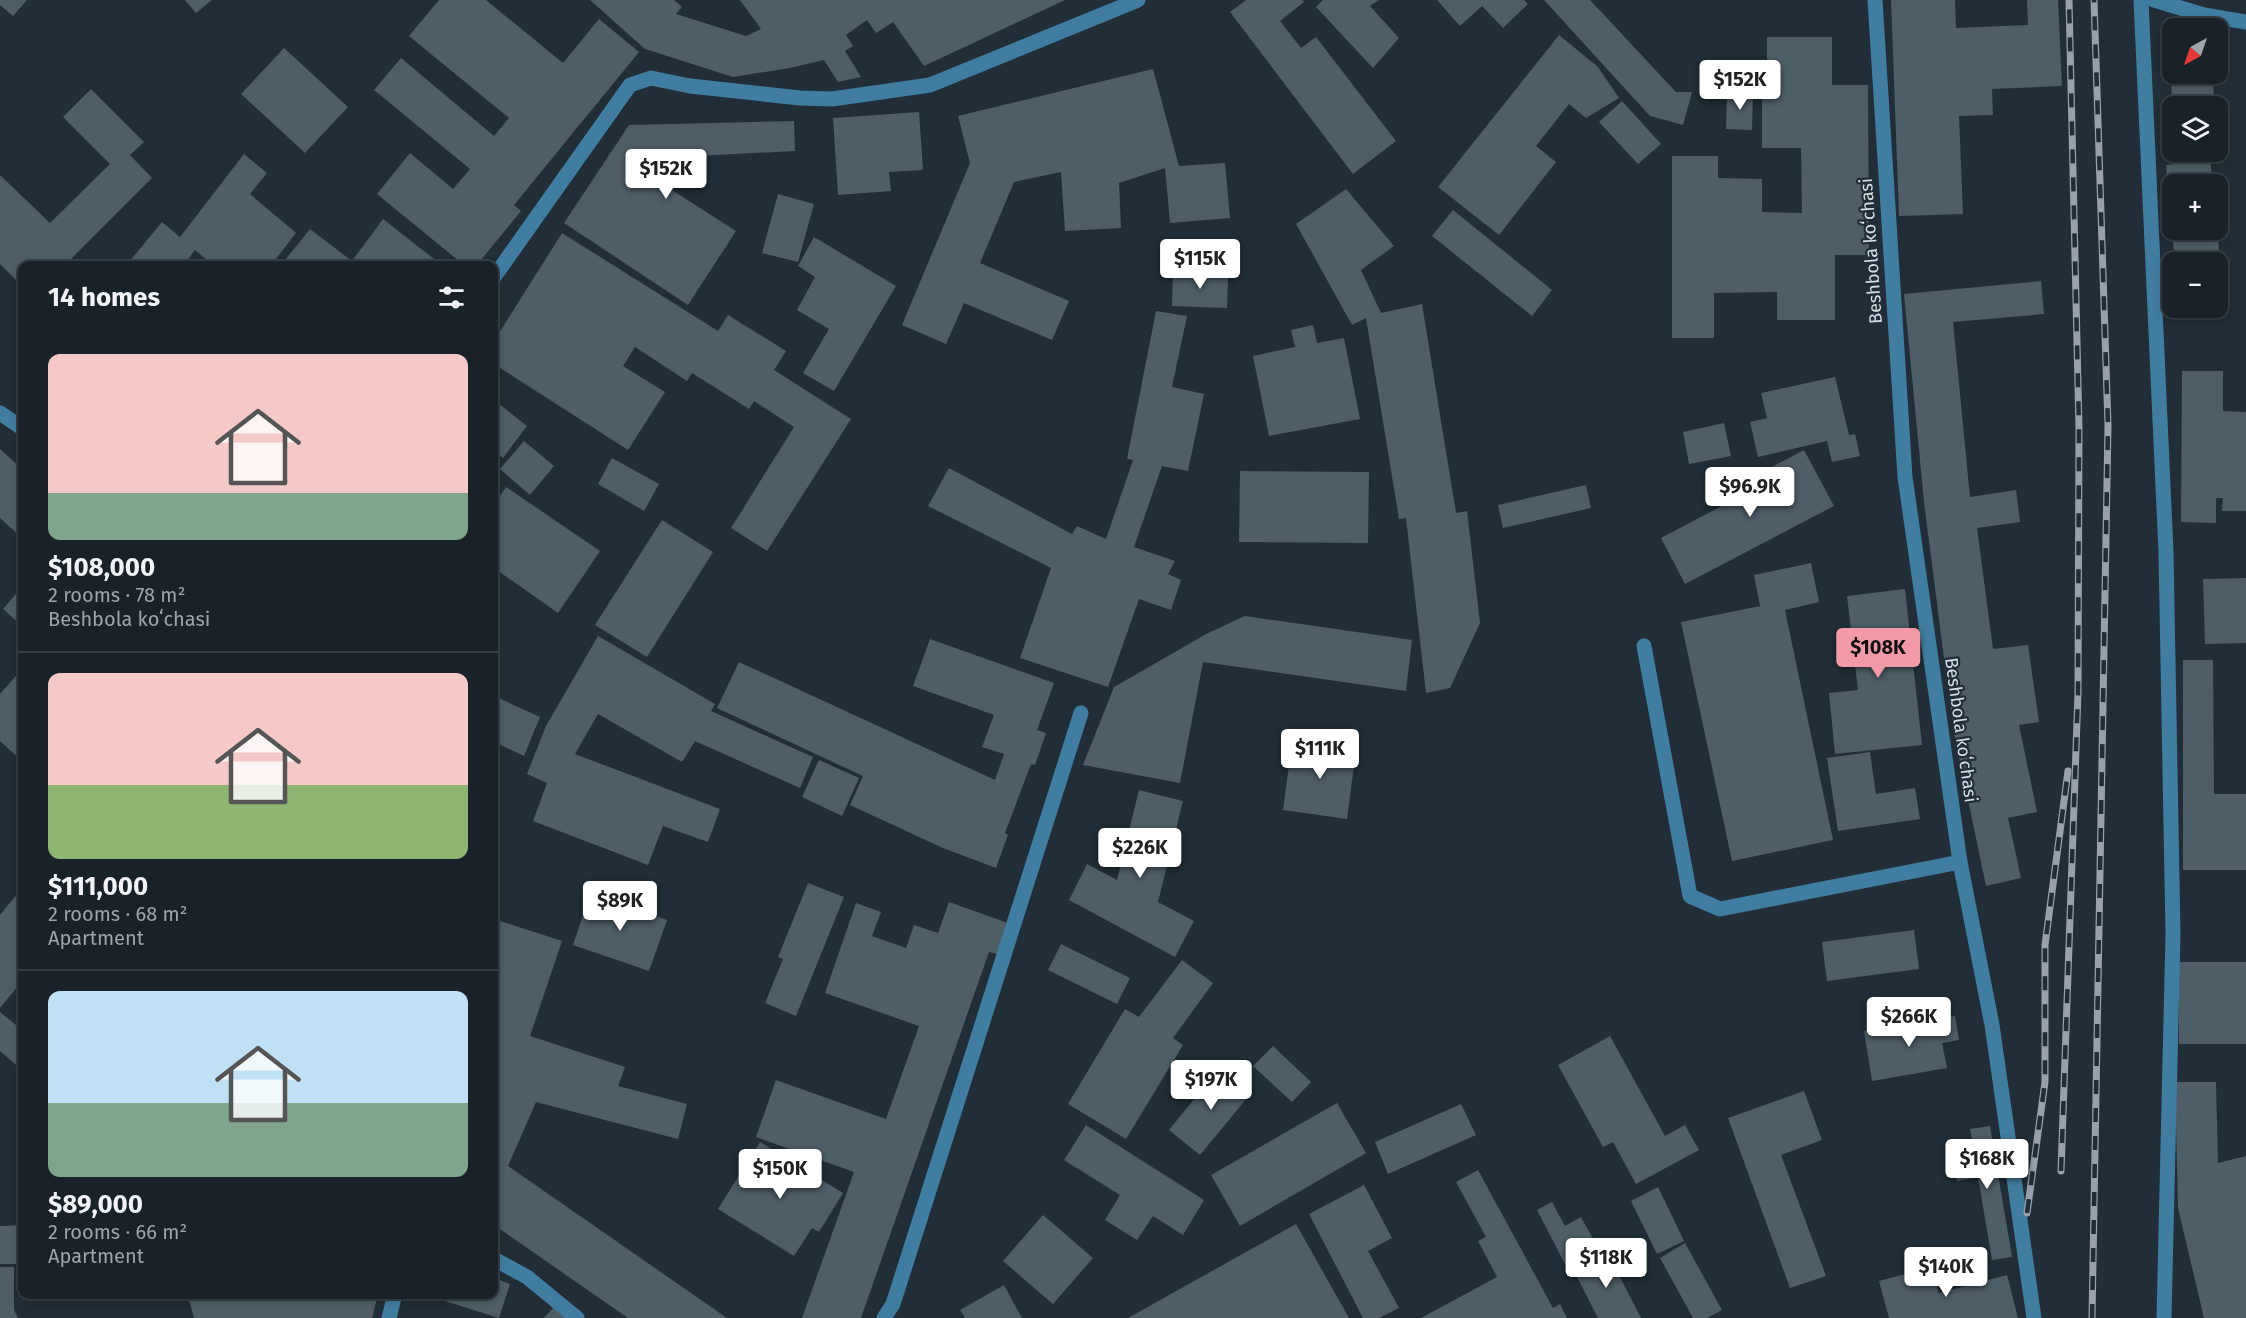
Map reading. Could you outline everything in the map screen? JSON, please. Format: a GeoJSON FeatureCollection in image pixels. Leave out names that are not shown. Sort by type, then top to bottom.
{"type":"FeatureCollection","features":[{"type":"Feature","properties":{"kind":"street"},"geometry":{"type":"LineString","coordinates":[[498,271],[630,85],[651,78],[690,86],[800,98],[832,99],[930,85],[1138,0]]}},
{"type":"Feature","properties":{"kind":"street","name":"Beshbola koʻchasi"},"geometry":{"type":"LineString","coordinates":[[1875,0],[1905,477],[1960,862],[1992,1025],[2034,1318]]}},
{"type":"Feature","properties":{"kind":"street"},"geometry":{"type":"LineString","coordinates":[[2141,0],[2166,552],[2173,934],[2164,1318]]}},
{"type":"Feature","properties":{"kind":"street"},"geometry":{"type":"LineString","coordinates":[[2154,0],[2204,15],[2246,22]]}},
{"type":"Feature","properties":{"kind":"street"},"geometry":{"type":"LineString","coordinates":[[0,413],[18,425]]}},
{"type":"Feature","properties":{"kind":"street"},"geometry":{"type":"LineString","coordinates":[[1644,646],[1690,896],[1720,909],[1960,862]]}},
{"type":"Feature","properties":{"kind":"street"},"geometry":{"type":"LineString","coordinates":[[884,1318],[896,1293],[1081,713]]}},
{"type":"Feature","properties":{"kind":"street"},"geometry":{"type":"LineString","coordinates":[[498,1261],[527,1277],[577,1318]]}},
{"type":"Feature","properties":{"kind":"street"},"geometry":{"type":"LineString","coordinates":[[389,1318],[394,1299]]}},
{"type":"Feature","properties":{"kind":"building"},"geometry":{"type":"Polygon","coordinates":[[[0,0],[27,0],[13,16],[0,5],[0,0]]]}},
{"type":"Feature","properties":{"kind":"building"},"geometry":{"type":"Polygon","coordinates":[[[185,0],[212,0],[196,13],[185,0]]]}},
{"type":"Feature","properties":{"kind":"building"},"geometry":{"type":"Polygon","coordinates":[[[439,0],[486,0],[563,63],[599,19],[639,52],[514,205],[521,211],[480,261],[459,261],[377,194],[410,153],[453,189],[470,169],[374,90],[401,58],[494,136],[509,118],[409,36],[439,0]]]}},
{"type":"Feature","properties":{"kind":"building"},"geometry":{"type":"Polygon","coordinates":[[[590,0],[674,0],[682,7],[676,14],[746,36],[761,29],[740,0],[1065,0],[924,66],[893,22],[876,33],[867,20],[846,35],[853,46],[845,51],[861,77],[838,82],[824,60],[733,77],[645,49],[590,0]]]}},
{"type":"Feature","properties":{"kind":"building"},"geometry":{"type":"Polygon","coordinates":[[[1246,0],[1303,0],[1304,2],[1280,21],[1301,48],[1316,37],[1396,141],[1353,174],[1230,12],[1246,0]]]}},
{"type":"Feature","properties":{"kind":"building"},"geometry":{"type":"Polygon","coordinates":[[[1323,0],[1379,0],[1370,6],[1399,38],[1373,68],[1316,7],[1323,0]]]}},
{"type":"Feature","properties":{"kind":"building"},"geometry":{"type":"Polygon","coordinates":[[[1437,0],[1524,0],[1528,4],[1503,28],[1482,6],[1460,26],[1437,0]]]}},
{"type":"Feature","properties":{"kind":"building"},"geometry":{"type":"Polygon","coordinates":[[[1544,0],[1590,0],[1676,92],[1692,92],[1683,125],[1650,116],[1544,0]]]}},
{"type":"Feature","properties":{"kind":"building"},"geometry":{"type":"Polygon","coordinates":[[[1891,0],[1955,0],[1956,28],[2028,25],[2027,0],[2058,0],[2062,86],[1992,89],[1993,115],[1959,116],[1963,214],[1899,216],[1891,0]]]}},
{"type":"Feature","properties":{"kind":"building"},"geometry":{"type":"Polygon","coordinates":[[[1559,35],[1598,67],[1619,98],[1586,118],[1569,104],[1536,146],[1556,162],[1499,235],[1438,187],[1559,35]]]}},
{"type":"Feature","properties":{"kind":"building"},"geometry":{"type":"Polygon","coordinates":[[[1767,37],[1832,37],[1832,85],[1868,85],[1869,255],[1835,255],[1835,320],[1777,320],[1777,292],[1714,293],[1714,338],[1672,338],[1672,156],[1718,156],[1718,178],[1762,179],[1762,212],[1802,213],[1801,148],[1762,148],[1762,85],[1767,85],[1767,37]]]}},
{"type":"Feature","properties":{"kind":"building"},"geometry":{"type":"Polygon","coordinates":[[[284,48],[348,107],[305,153],[241,94],[284,48]]]}},
{"type":"Feature","properties":{"kind":"building"},"geometry":{"type":"Polygon","coordinates":[[[1153,69],[1179,166],[1225,163],[1230,218],[1170,223],[1165,168],[1119,183],[1121,228],[1065,231],[1061,172],[1014,182],[980,263],[1069,301],[1052,340],[964,303],[946,344],[902,325],[970,163],[958,116],[1153,69]]]}},
{"type":"Feature","properties":{"kind":"building"},"geometry":{"type":"Polygon","coordinates":[[[2171,84],[2213,84],[2214,96],[2172,96],[2171,84]]]}},
{"type":"Feature","properties":{"kind":"building"},"geometry":{"type":"Polygon","coordinates":[[[91,89],[144,142],[130,155],[152,178],[69,261],[18,261],[18,282],[0,264],[0,175],[50,223],[110,164],[63,117],[91,89]]]}},
{"type":"Feature","properties":{"kind":"building"},"geometry":{"type":"Polygon","coordinates":[[[1727,92],[1753,93],[1752,130],[1726,129],[1727,92]]]}},
{"type":"Feature","properties":{"kind":"building"},"geometry":{"type":"Polygon","coordinates":[[[1622,101],[1661,144],[1638,164],[1599,122],[1622,101]]]}},
{"type":"Feature","properties":{"kind":"building"},"geometry":{"type":"Polygon","coordinates":[[[919,112],[923,170],[889,172],[891,191],[838,195],[833,118],[919,112]]]}},
{"type":"Feature","properties":{"kind":"building"},"geometry":{"type":"Polygon","coordinates":[[[794,121],[795,151],[678,157],[661,183],[736,231],[688,305],[564,223],[629,125],[794,121]]]}},
{"type":"Feature","properties":{"kind":"building"},"geometry":{"type":"Polygon","coordinates":[[[244,154],[267,173],[250,194],[296,233],[276,261],[208,261],[195,250],[187,261],[130,261],[162,222],[180,237],[244,154]]]}},
{"type":"Feature","properties":{"kind":"building"},"geometry":{"type":"Polygon","coordinates":[[[2210,162],[2212,174],[2167,174],[2166,165],[2210,162]]]}},
{"type":"Feature","properties":{"kind":"building"},"geometry":{"type":"Polygon","coordinates":[[[1346,189],[1394,246],[1361,270],[1381,313],[1422,304],[1456,513],[1467,511],[1480,623],[1450,688],[1426,693],[1406,518],[1399,519],[1366,318],[1352,325],[1296,224],[1346,189]]]}},
{"type":"Feature","properties":{"kind":"building"},"geometry":{"type":"Polygon","coordinates":[[[778,194],[814,204],[798,262],[762,253],[778,194]]]}},
{"type":"Feature","properties":{"kind":"building"},"geometry":{"type":"Polygon","coordinates":[[[1453,210],[1552,290],[1532,316],[1432,236],[1453,210]]]}},
{"type":"Feature","properties":{"kind":"building"},"geometry":{"type":"Polygon","coordinates":[[[383,219],[437,261],[352,261],[383,219]]]}},
{"type":"Feature","properties":{"kind":"building"},"geometry":{"type":"Polygon","coordinates":[[[310,229],[352,261],[284,261],[310,229]]]}},
{"type":"Feature","properties":{"kind":"building"},"geometry":{"type":"Polygon","coordinates":[[[562,233],[718,331],[728,315],[786,351],[774,370],[851,419],[767,551],[731,528],[794,427],[754,401],[749,409],[692,373],[687,381],[635,347],[623,366],[665,392],[628,450],[498,367],[498,335],[562,233]]]}},
{"type":"Feature","properties":{"kind":"building"},"geometry":{"type":"Polygon","coordinates":[[[814,237],[896,286],[834,391],[803,373],[829,329],[797,310],[815,277],[798,266],[814,237]]]}},
{"type":"Feature","properties":{"kind":"building"},"geometry":{"type":"Polygon","coordinates":[[[2173,240],[2218,240],[2219,252],[2174,252],[2173,240]]]}},
{"type":"Feature","properties":{"kind":"building"},"geometry":{"type":"Polygon","coordinates":[[[1173,273],[1228,275],[1227,308],[1172,306],[1173,273]]]}},
{"type":"Feature","properties":{"kind":"building"},"geometry":{"type":"Polygon","coordinates":[[[2041,281],[2044,314],[1953,322],[1970,497],[2016,490],[2020,522],[1977,528],[1993,649],[2028,645],[2039,722],[2019,725],[2037,812],[2008,818],[2021,878],[1986,886],[1954,733],[1924,502],[1904,294],[2041,281]]]}},
{"type":"Feature","properties":{"kind":"building"},"geometry":{"type":"Polygon","coordinates":[[[1156,311],[1187,316],[1172,387],[1204,394],[1188,471],[1162,466],[1134,547],[1175,561],[1168,574],[1181,580],[1171,610],[1139,599],[1108,687],[1020,658],[1051,568],[928,506],[949,468],[1072,534],[1077,526],[1106,539],[1133,460],[1127,459],[1156,311]]]}},
{"type":"Feature","properties":{"kind":"building"},"geometry":{"type":"Polygon","coordinates":[[[1313,325],[1317,343],[1344,338],[1360,419],[1269,436],[1253,356],[1295,347],[1291,330],[1313,325]]]}},
{"type":"Feature","properties":{"kind":"building"},"geometry":{"type":"Polygon","coordinates":[[[2182,371],[2223,371],[2223,411],[2246,412],[2246,511],[2222,511],[2223,498],[2216,498],[2216,523],[2181,522],[2182,371]]]}},
{"type":"Feature","properties":{"kind":"building"},"geometry":{"type":"Polygon","coordinates":[[[1835,377],[1849,435],[1855,434],[1860,456],[1832,462],[1827,441],[1758,457],[1750,422],[1767,418],[1761,393],[1835,377]]]}},
{"type":"Feature","properties":{"kind":"building"},"geometry":{"type":"Polygon","coordinates":[[[498,403],[527,426],[503,458],[498,454],[498,403]]]}},
{"type":"Feature","properties":{"kind":"building"},"geometry":{"type":"Polygon","coordinates":[[[1724,423],[1731,456],[1689,464],[1683,432],[1724,423]]]}},
{"type":"Feature","properties":{"kind":"building"},"geometry":{"type":"Polygon","coordinates":[[[524,441],[554,466],[530,495],[500,469],[524,441]]]}},
{"type":"Feature","properties":{"kind":"building"},"geometry":{"type":"Polygon","coordinates":[[[0,449],[18,465],[18,534],[0,518],[0,449]]]}},
{"type":"Feature","properties":{"kind":"building"},"geometry":{"type":"Polygon","coordinates":[[[1804,450],[1834,506],[1685,584],[1661,538],[1752,490],[1747,480],[1804,450]]]}},
{"type":"Feature","properties":{"kind":"building"},"geometry":{"type":"Polygon","coordinates":[[[612,458],[659,484],[644,511],[598,484],[612,458]]]}},
{"type":"Feature","properties":{"kind":"building"},"geometry":{"type":"Polygon","coordinates":[[[1240,471],[1369,472],[1368,543],[1239,542],[1240,471]]]}},
{"type":"Feature","properties":{"kind":"building"},"geometry":{"type":"Polygon","coordinates":[[[1586,485],[1591,508],[1503,528],[1498,505],[1586,485]]]}},
{"type":"Feature","properties":{"kind":"building"},"geometry":{"type":"Polygon","coordinates":[[[506,487],[600,551],[558,613],[498,571],[498,499],[506,487]]]}},
{"type":"Feature","properties":{"kind":"building"},"geometry":{"type":"Polygon","coordinates":[[[662,520],[713,552],[647,657],[595,625],[662,520]]]}},
{"type":"Feature","properties":{"kind":"building"},"geometry":{"type":"Polygon","coordinates":[[[1811,563],[1819,602],[1785,610],[1833,840],[1732,861],[1681,622],[1760,606],[1754,575],[1811,563]]]}},
{"type":"Feature","properties":{"kind":"building"},"geometry":{"type":"Polygon","coordinates":[[[2246,578],[2246,643],[2205,644],[2203,579],[2246,578]]]}},
{"type":"Feature","properties":{"kind":"building"},"geometry":{"type":"Polygon","coordinates":[[[1905,589],[1922,745],[1835,754],[1829,693],[1858,690],[1847,596],[1905,589]]]}},
{"type":"Feature","properties":{"kind":"building"},"geometry":{"type":"Polygon","coordinates":[[[18,592],[18,622],[3,609],[18,592]]]}},
{"type":"Feature","properties":{"kind":"building"},"geometry":{"type":"Polygon","coordinates":[[[1245,616],[1412,640],[1406,691],[1203,662],[1180,783],[1083,765],[1114,687],[1208,633],[1245,616]]]}},
{"type":"Feature","properties":{"kind":"building"},"geometry":{"type":"Polygon","coordinates":[[[598,636],[715,704],[711,711],[813,757],[800,788],[695,741],[682,762],[598,714],[575,754],[720,809],[708,842],[663,826],[648,865],[533,821],[547,783],[527,774],[546,726],[598,636]]]}},
{"type":"Feature","properties":{"kind":"building"},"geometry":{"type":"Polygon","coordinates":[[[930,639],[1054,683],[1037,730],[1046,733],[1035,765],[1031,764],[1005,833],[1008,835],[996,868],[943,848],[850,805],[863,776],[717,708],[739,662],[995,780],[1004,754],[982,747],[994,715],[913,686],[930,639]]]}},
{"type":"Feature","properties":{"kind":"building"},"geometry":{"type":"Polygon","coordinates":[[[2183,660],[2213,660],[2214,794],[2246,794],[2246,870],[2183,870],[2183,660]]]}},
{"type":"Feature","properties":{"kind":"building"},"geometry":{"type":"Polygon","coordinates":[[[18,674],[18,757],[0,741],[0,694],[18,674]]]}},
{"type":"Feature","properties":{"kind":"building"},"geometry":{"type":"Polygon","coordinates":[[[498,698],[540,717],[524,756],[498,744],[498,698]]]}},
{"type":"Feature","properties":{"kind":"building"},"geometry":{"type":"Polygon","coordinates":[[[1292,742],[1356,750],[1347,819],[1283,810],[1292,742]]]}},
{"type":"Feature","properties":{"kind":"building"},"geometry":{"type":"Polygon","coordinates":[[[1870,752],[1876,794],[1915,788],[1920,819],[1838,831],[1827,758],[1870,752]]]}},
{"type":"Feature","properties":{"kind":"building"},"geometry":{"type":"Polygon","coordinates":[[[819,760],[859,778],[842,816],[802,797],[819,760]]]}},
{"type":"Feature","properties":{"kind":"building"},"geometry":{"type":"Polygon","coordinates":[[[1139,790],[1183,801],[1158,902],[1194,921],[1175,957],[1069,900],[1087,864],[1117,880],[1139,790]]]}},
{"type":"Feature","properties":{"kind":"building"},"geometry":{"type":"Polygon","coordinates":[[[808,883],[844,897],[796,1016],[765,1003],[783,959],[778,957],[808,883]]]}},
{"type":"Feature","properties":{"kind":"building"},"geometry":{"type":"Polygon","coordinates":[[[18,893],[18,986],[0,1008],[0,915],[18,893]]]}},
{"type":"Feature","properties":{"kind":"building"},"geometry":{"type":"Polygon","coordinates":[[[590,894],[667,920],[649,971],[573,945],[590,894]]]}},
{"type":"Feature","properties":{"kind":"building"},"geometry":{"type":"Polygon","coordinates":[[[949,902],[1008,923],[997,954],[989,952],[861,1318],[802,1318],[854,1172],[756,1137],[776,1080],[886,1119],[919,1026],[825,993],[856,903],[881,912],[872,936],[906,948],[914,925],[938,933],[949,902]]]}},
{"type":"Feature","properties":{"kind":"building"},"geometry":{"type":"Polygon","coordinates":[[[500,921],[562,941],[530,1036],[625,1067],[618,1086],[687,1104],[678,1139],[536,1102],[508,1166],[727,1318],[628,1318],[498,1228],[498,927],[500,921]]]}},
{"type":"Feature","properties":{"kind":"building"},"geometry":{"type":"Polygon","coordinates":[[[1914,930],[1919,969],[1827,981],[1822,942],[1914,930]]]}},
{"type":"Feature","properties":{"kind":"building"},"geometry":{"type":"Polygon","coordinates":[[[1061,944],[1130,978],[1117,1004],[1048,970],[1061,944]]]}},
{"type":"Feature","properties":{"kind":"building"},"geometry":{"type":"Polygon","coordinates":[[[1182,960],[1213,983],[1173,1038],[1183,1045],[1126,1139],[1068,1104],[1125,1009],[1139,1017],[1182,960]]]}},
{"type":"Feature","properties":{"kind":"building"},"geometry":{"type":"Polygon","coordinates":[[[2179,962],[2246,962],[2246,1044],[2179,1044],[2179,962]]]}},
{"type":"Feature","properties":{"kind":"building"},"geometry":{"type":"Polygon","coordinates":[[[0,1012],[18,1027],[18,1067],[0,1051],[0,1012]]]}},
{"type":"Feature","properties":{"kind":"building"},"geometry":{"type":"Polygon","coordinates":[[[1955,1016],[1959,1040],[1942,1043],[1947,1068],[1872,1081],[1864,1031],[1955,1016]]]}},
{"type":"Feature","properties":{"kind":"building"},"geometry":{"type":"Polygon","coordinates":[[[1610,1036],[1665,1136],[1685,1125],[1699,1150],[1636,1184],[1613,1142],[1603,1147],[1558,1065],[1610,1036]]]}},
{"type":"Feature","properties":{"kind":"building"},"geometry":{"type":"Polygon","coordinates":[[[1273,1046],[1311,1082],[1292,1102],[1253,1066],[1273,1046]]]}},
{"type":"Feature","properties":{"kind":"building"},"geometry":{"type":"Polygon","coordinates":[[[1221,1066],[1252,1092],[1200,1155],[1169,1130],[1221,1066]]]}},
{"type":"Feature","properties":{"kind":"building"},"geometry":{"type":"Polygon","coordinates":[[[2175,1082],[2216,1082],[2218,1163],[2246,1156],[2246,1318],[2204,1318],[2178,1208],[2175,1082]]]}},
{"type":"Feature","properties":{"kind":"building"},"geometry":{"type":"Polygon","coordinates":[[[1804,1091],[1822,1140],[1781,1155],[1826,1276],[1790,1288],[1728,1118],[1804,1091]]]}},
{"type":"Feature","properties":{"kind":"building"},"geometry":{"type":"Polygon","coordinates":[[[1337,1103],[1366,1153],[1240,1226],[1211,1175],[1337,1103]]]}},
{"type":"Feature","properties":{"kind":"building"},"geometry":{"type":"Polygon","coordinates":[[[1461,1104],[1476,1135],[1388,1174],[1375,1142],[1461,1104]]]}},
{"type":"Feature","properties":{"kind":"building"},"geometry":{"type":"Polygon","coordinates":[[[1086,1125],[1204,1200],[1183,1235],[1153,1216],[1137,1240],[1105,1220],[1120,1195],[1064,1160],[1086,1125]]]}},
{"type":"Feature","properties":{"kind":"building"},"geometry":{"type":"Polygon","coordinates":[[[1990,1126],[2012,1257],[1992,1260],[1978,1177],[1957,1181],[1953,1161],[1975,1158],[1970,1129],[1990,1126]]]}},
{"type":"Feature","properties":{"kind":"building"},"geometry":{"type":"Polygon","coordinates":[[[760,1142],[843,1193],[819,1232],[812,1228],[794,1256],[718,1209],[760,1142]]]}},
{"type":"Feature","properties":{"kind":"building"},"geometry":{"type":"Polygon","coordinates":[[[1478,1170],[1553,1308],[1560,1304],[1567,1318],[1421,1318],[1497,1277],[1478,1241],[1486,1237],[1456,1182],[1478,1170]]]}},
{"type":"Feature","properties":{"kind":"building"},"geometry":{"type":"Polygon","coordinates":[[[1364,1185],[1392,1238],[1368,1251],[1399,1308],[1379,1318],[1363,1318],[1309,1214],[1364,1185]]]}},
{"type":"Feature","properties":{"kind":"building"},"geometry":{"type":"Polygon","coordinates":[[[1658,1187],[1684,1241],[1657,1254],[1631,1201],[1658,1187]]]}},
{"type":"Feature","properties":{"kind":"building"},"geometry":{"type":"Polygon","coordinates":[[[1552,1202],[1565,1226],[1581,1217],[1598,1248],[1565,1264],[1537,1210],[1552,1202]]]}},
{"type":"Feature","properties":{"kind":"building"},"geometry":{"type":"Polygon","coordinates":[[[1043,1215],[1093,1258],[1053,1304],[1003,1261],[1043,1215]]]}},
{"type":"Feature","properties":{"kind":"building"},"geometry":{"type":"Polygon","coordinates":[[[1296,1224],[1349,1318],[1128,1318],[1296,1224]]]}},
{"type":"Feature","properties":{"kind":"building"},"geometry":{"type":"Polygon","coordinates":[[[18,1225],[18,1264],[0,1264],[0,1226],[18,1225]]]}},
{"type":"Feature","properties":{"kind":"building"},"geometry":{"type":"Polygon","coordinates":[[[1685,1243],[1722,1310],[1707,1318],[1693,1318],[1660,1258],[1685,1243]]]}},
{"type":"Feature","properties":{"kind":"building"},"geometry":{"type":"Polygon","coordinates":[[[1607,1252],[1641,1318],[1598,1318],[1573,1269],[1607,1252]]]}},
{"type":"Feature","properties":{"kind":"building"},"geometry":{"type":"Polygon","coordinates":[[[0,1267],[14,1267],[14,1310],[18,1318],[0,1318],[0,1267]]]}},
{"type":"Feature","properties":{"kind":"building"},"geometry":{"type":"Polygon","coordinates":[[[1932,1267],[1939,1293],[2007,1275],[2018,1318],[1889,1318],[1879,1281],[1932,1267]]]}},
{"type":"Feature","properties":{"kind":"building"},"geometry":{"type":"Polygon","coordinates":[[[498,1280],[510,1284],[499,1318],[438,1299],[498,1299],[498,1280]]]}},
{"type":"Feature","properties":{"kind":"building"},"geometry":{"type":"Polygon","coordinates":[[[1004,1285],[1022,1318],[965,1318],[960,1310],[1004,1285]]]}},
{"type":"Feature","properties":{"kind":"building"},"geometry":{"type":"Polygon","coordinates":[[[377,1299],[372,1318],[194,1318],[189,1300],[377,1299]]]}},
{"type":"Feature","properties":{"kind":"building"},"geometry":{"type":"Polygon","coordinates":[[[554,1307],[567,1318],[544,1318],[554,1307]]]}},
{"type":"Feature","properties":{"kind":"railway"},"geometry":{"type":"LineString","coordinates":[[2061,1171],[2078,693],[2079,428],[2069,0]]}},
{"type":"Feature","properties":{"kind":"railway"},"geometry":{"type":"LineString","coordinates":[[2092,1318],[2108,426],[2094,0]]}},
{"type":"Feature","properties":{"kind":"railway"},"geometry":{"type":"LineString","coordinates":[[2027,1213],[2045,1082],[2045,945],[2068,771]]}}]}
